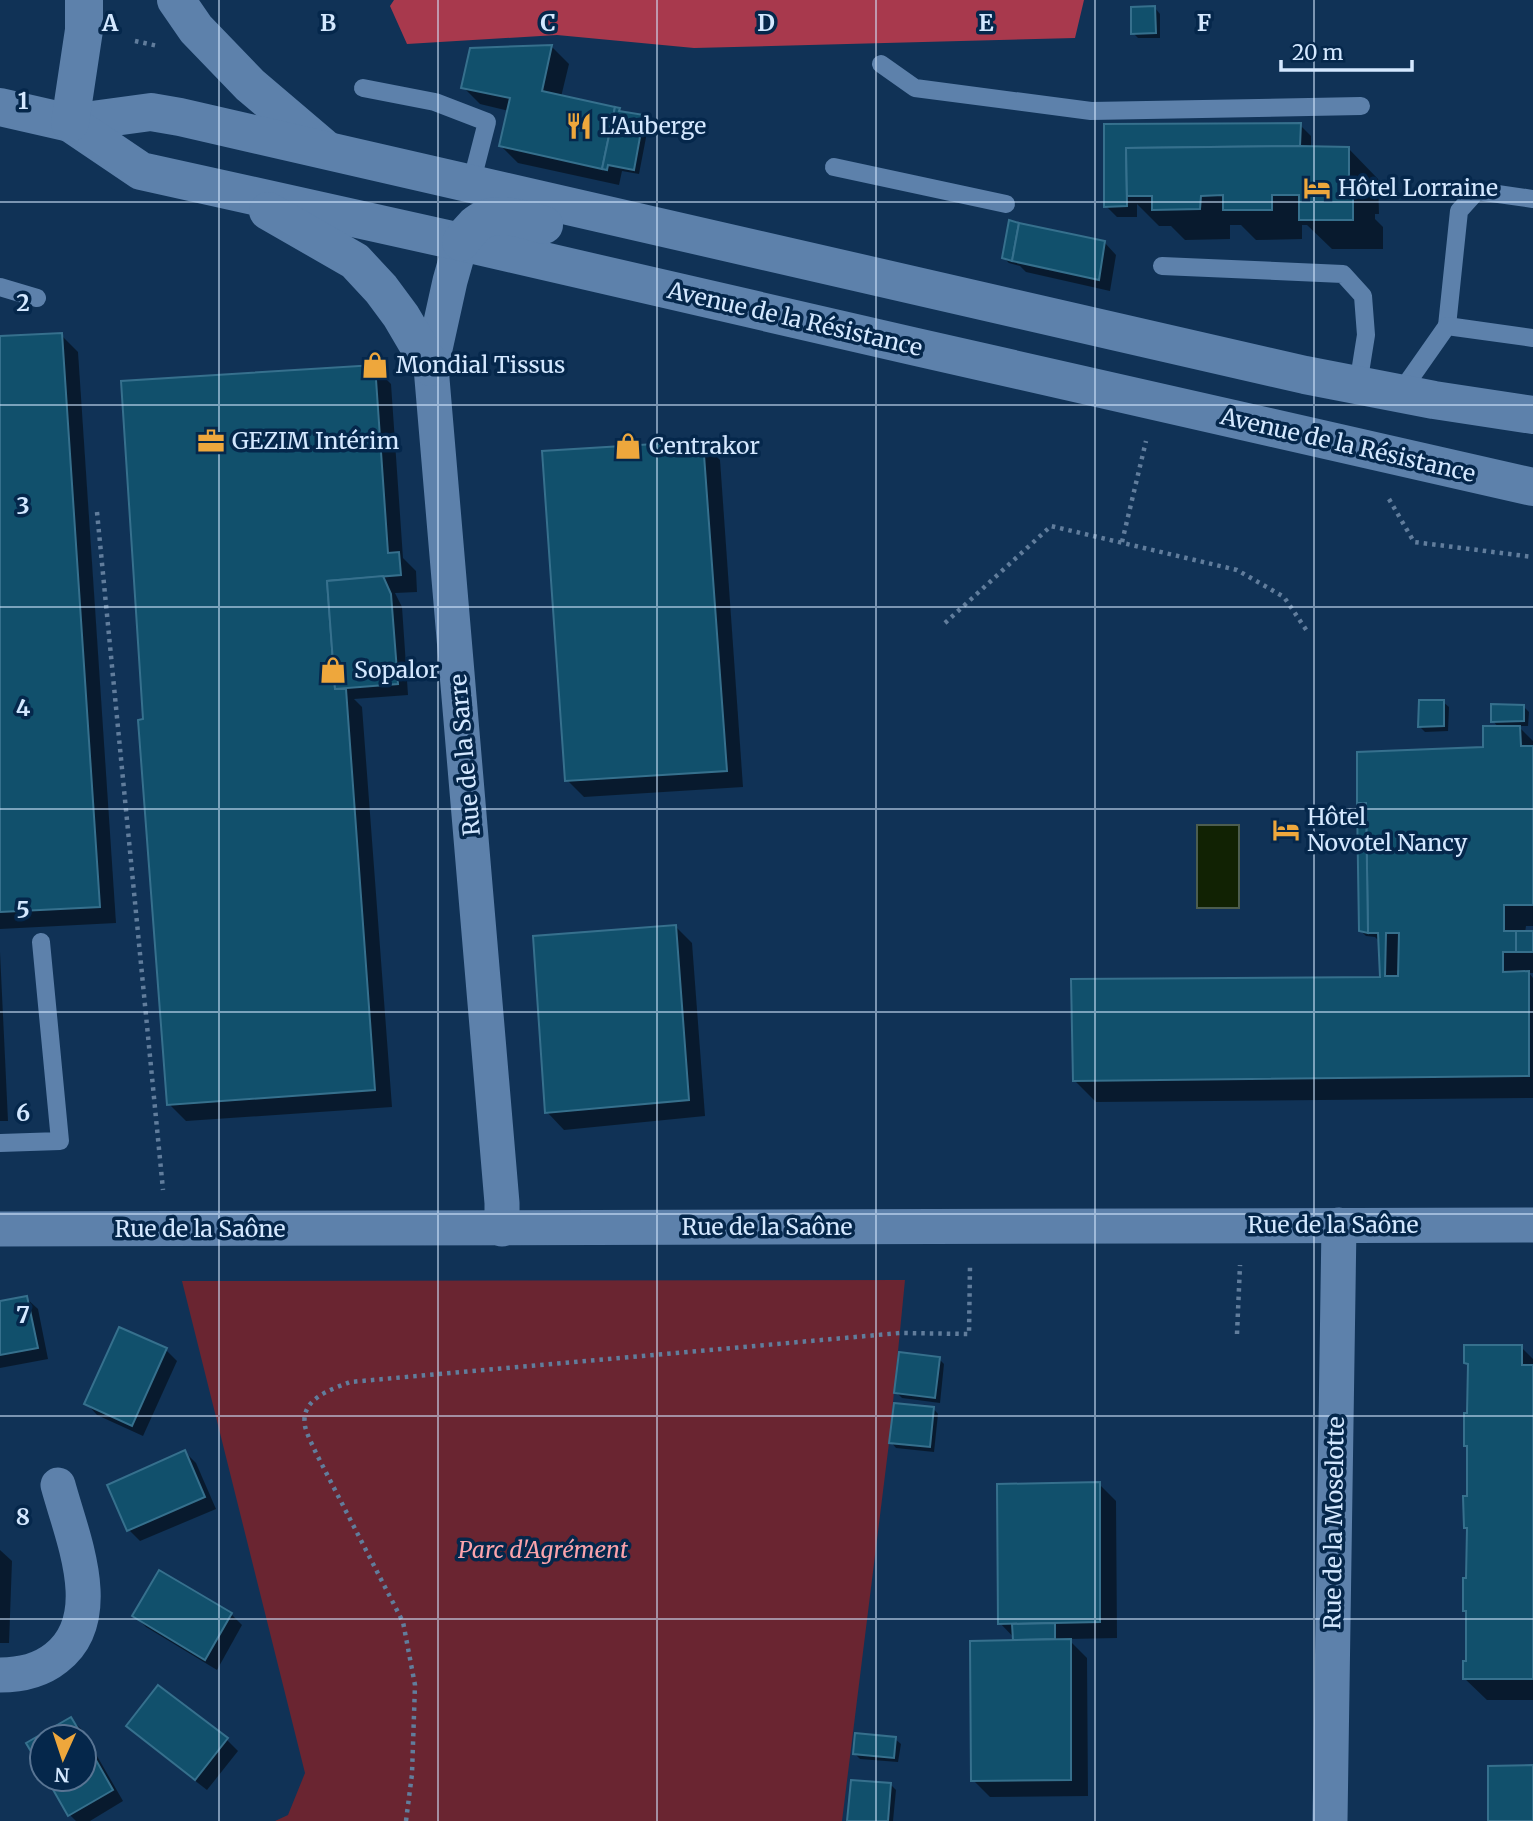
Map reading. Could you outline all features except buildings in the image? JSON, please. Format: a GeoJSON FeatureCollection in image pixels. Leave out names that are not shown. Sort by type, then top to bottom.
{"type":"FeatureCollection","features":[{"type":"Feature","properties":{"kind":"main road"},"geometry":{"type":"LineString","coordinates":[[70,122],[84,30],[84,0]]}},
{"type":"Feature","properties":{"kind":"main road"},"geometry":{"type":"LineString","coordinates":[[176,0],[196,29],[250,85],[328,151]]}},
{"type":"Feature","properties":{"kind":"main road","name":"Avenue de la Résistance"},"geometry":{"type":"LineString","coordinates":[[0,107],[70,122],[151,111],[1278,369],[1533,415]]}},
{"type":"Feature","properties":{"kind":"main road","name":"Avenue de la Résistance"},"geometry":{"type":"LineString","coordinates":[[70,122],[141,171],[1533,486]]}},
{"type":"Feature","properties":{"kind":"main road"},"geometry":{"type":"LineString","coordinates":[[236,192],[355,261],[401,316],[431,368]]}},
{"type":"Feature","properties":{"kind":"main road"},"geometry":{"type":"LineString","coordinates":[[461,242],[483,219],[509,216],[699,262],[758,249]]}},
{"type":"Feature","properties":{"kind":"street","name":"Rue de la Sarre"},"geometry":{"type":"LineString","coordinates":[[461,242],[431,368],[502,1203],[502,1229]]}},
{"type":"Feature","properties":{"kind":"street","name":"Rue de la Moselotte"},"geometry":{"type":"LineString","coordinates":[[1330,1821],[1339,1224]]}},
{"type":"Feature","properties":{"kind":"street","name":"Rue de la Saône"},"geometry":{"type":"LineString","coordinates":[[0,1230],[1533,1225]]}},
{"type":"Feature","properties":{"kind":"street"},"geometry":{"type":"LineString","coordinates":[[0,1675],[30,1671],[48,1664],[66,1651],[83,1614],[85,1593],[80,1566],[58,1485]]}},
{"type":"Feature","properties":{"kind":"lane"},"geometry":{"type":"LineString","coordinates":[[881,64],[915,88],[1091,111],[1361,106]]}},
{"type":"Feature","properties":{"kind":"lane"},"geometry":{"type":"LineString","coordinates":[[362,89],[435,102],[487,122],[471,184]]}},
{"type":"Feature","properties":{"kind":"lane"},"geometry":{"type":"LineString","coordinates":[[834,167],[1006,204]]}},
{"type":"Feature","properties":{"kind":"lane"},"geometry":{"type":"LineString","coordinates":[[1400,393],[1447,326],[1459,211],[1478,191],[1533,199]]}},
{"type":"Feature","properties":{"kind":"lane"},"geometry":{"type":"LineString","coordinates":[[1162,266],[1343,274],[1363,296],[1366,335],[1358,385]]}},
{"type":"Feature","properties":{"kind":"lane"},"geometry":{"type":"LineString","coordinates":[[0,287],[37,298]]}},
{"type":"Feature","properties":{"kind":"lane"},"geometry":{"type":"LineString","coordinates":[[1447,326],[1533,338]]}},
{"type":"Feature","properties":{"kind":"lane"},"geometry":{"type":"LineString","coordinates":[[0,1143],[60,1141],[41,942]]}},
{"type":"Feature","properties":{"kind":"path"},"geometry":{"type":"LineString","coordinates":[[1122,542],[1155,400]]}},
{"type":"Feature","properties":{"kind":"path"},"geometry":{"type":"LineString","coordinates":[[1378,496],[1390,499],[1414,542],[1533,558]]}},
{"type":"Feature","properties":{"kind":"path"},"geometry":{"type":"LineString","coordinates":[[97,512],[167,1229]]}},
{"type":"Feature","properties":{"kind":"path"},"geometry":{"type":"LineString","coordinates":[[945,623],[1051,526],[1237,570],[1284,597],[1307,631]]}},
{"type":"Feature","properties":{"kind":"path"},"geometry":{"type":"LineString","coordinates":[[1237,1334],[1240,1265]]}},
{"type":"Feature","properties":{"kind":"path"},"geometry":{"type":"LineString","coordinates":[[406,1821],[412,1774],[415,1685],[403,1622],[316,1453],[304,1424],[308,1405],[324,1392],[350,1382],[900,1333],[969,1334],[970,1266]]}},
{"type":"Feature","properties":{"kind":"green space","name":"Parc d'Agrément"},"geometry":{"type":"Polygon","coordinates":[[[905,1280],[889,1443],[842,1821],[275,1821],[288,1815],[305,1773],[182,1281],[905,1280]]]}},
{"type":"Feature","properties":{"kind":"shaded area"},"geometry":{"type":"Polygon","coordinates":[[[394,0],[1084,0],[1075,38],[694,48],[557,35],[407,44],[390,6],[394,0]]]}},
{"type":"Feature","properties":{"kind":"shaded area"},"geometry":{"type":"Polygon","coordinates":[[[1197,825],[1239,825],[1239,908],[1197,908],[1197,825]]]}},
{"type":"Feature","properties":{"kind":"place","name":"L'Auberge"},"geometry":{"type":"Point","coordinates":[579,126]}},
{"type":"Feature","properties":{"kind":"place","name":"Hôtel Lorraine"},"geometry":{"type":"Point","coordinates":[1317,188]}},
{"type":"Feature","properties":{"kind":"place","name":"Mondial Tissus"},"geometry":{"type":"Point","coordinates":[375,365]}},
{"type":"Feature","properties":{"kind":"place","name":"GEZIM Intérim"},"geometry":{"type":"Point","coordinates":[211,441]}},
{"type":"Feature","properties":{"kind":"place","name":"Centrakor"},"geometry":{"type":"Point","coordinates":[628,446]}},
{"type":"Feature","properties":{"kind":"place","name":"Sopalor"},"geometry":{"type":"Point","coordinates":[333,670]}},
{"type":"Feature","properties":{"kind":"place","name":"Hôtel Novotel Nancy"},"geometry":{"type":"Point","coordinates":[1286,830]}}]}
